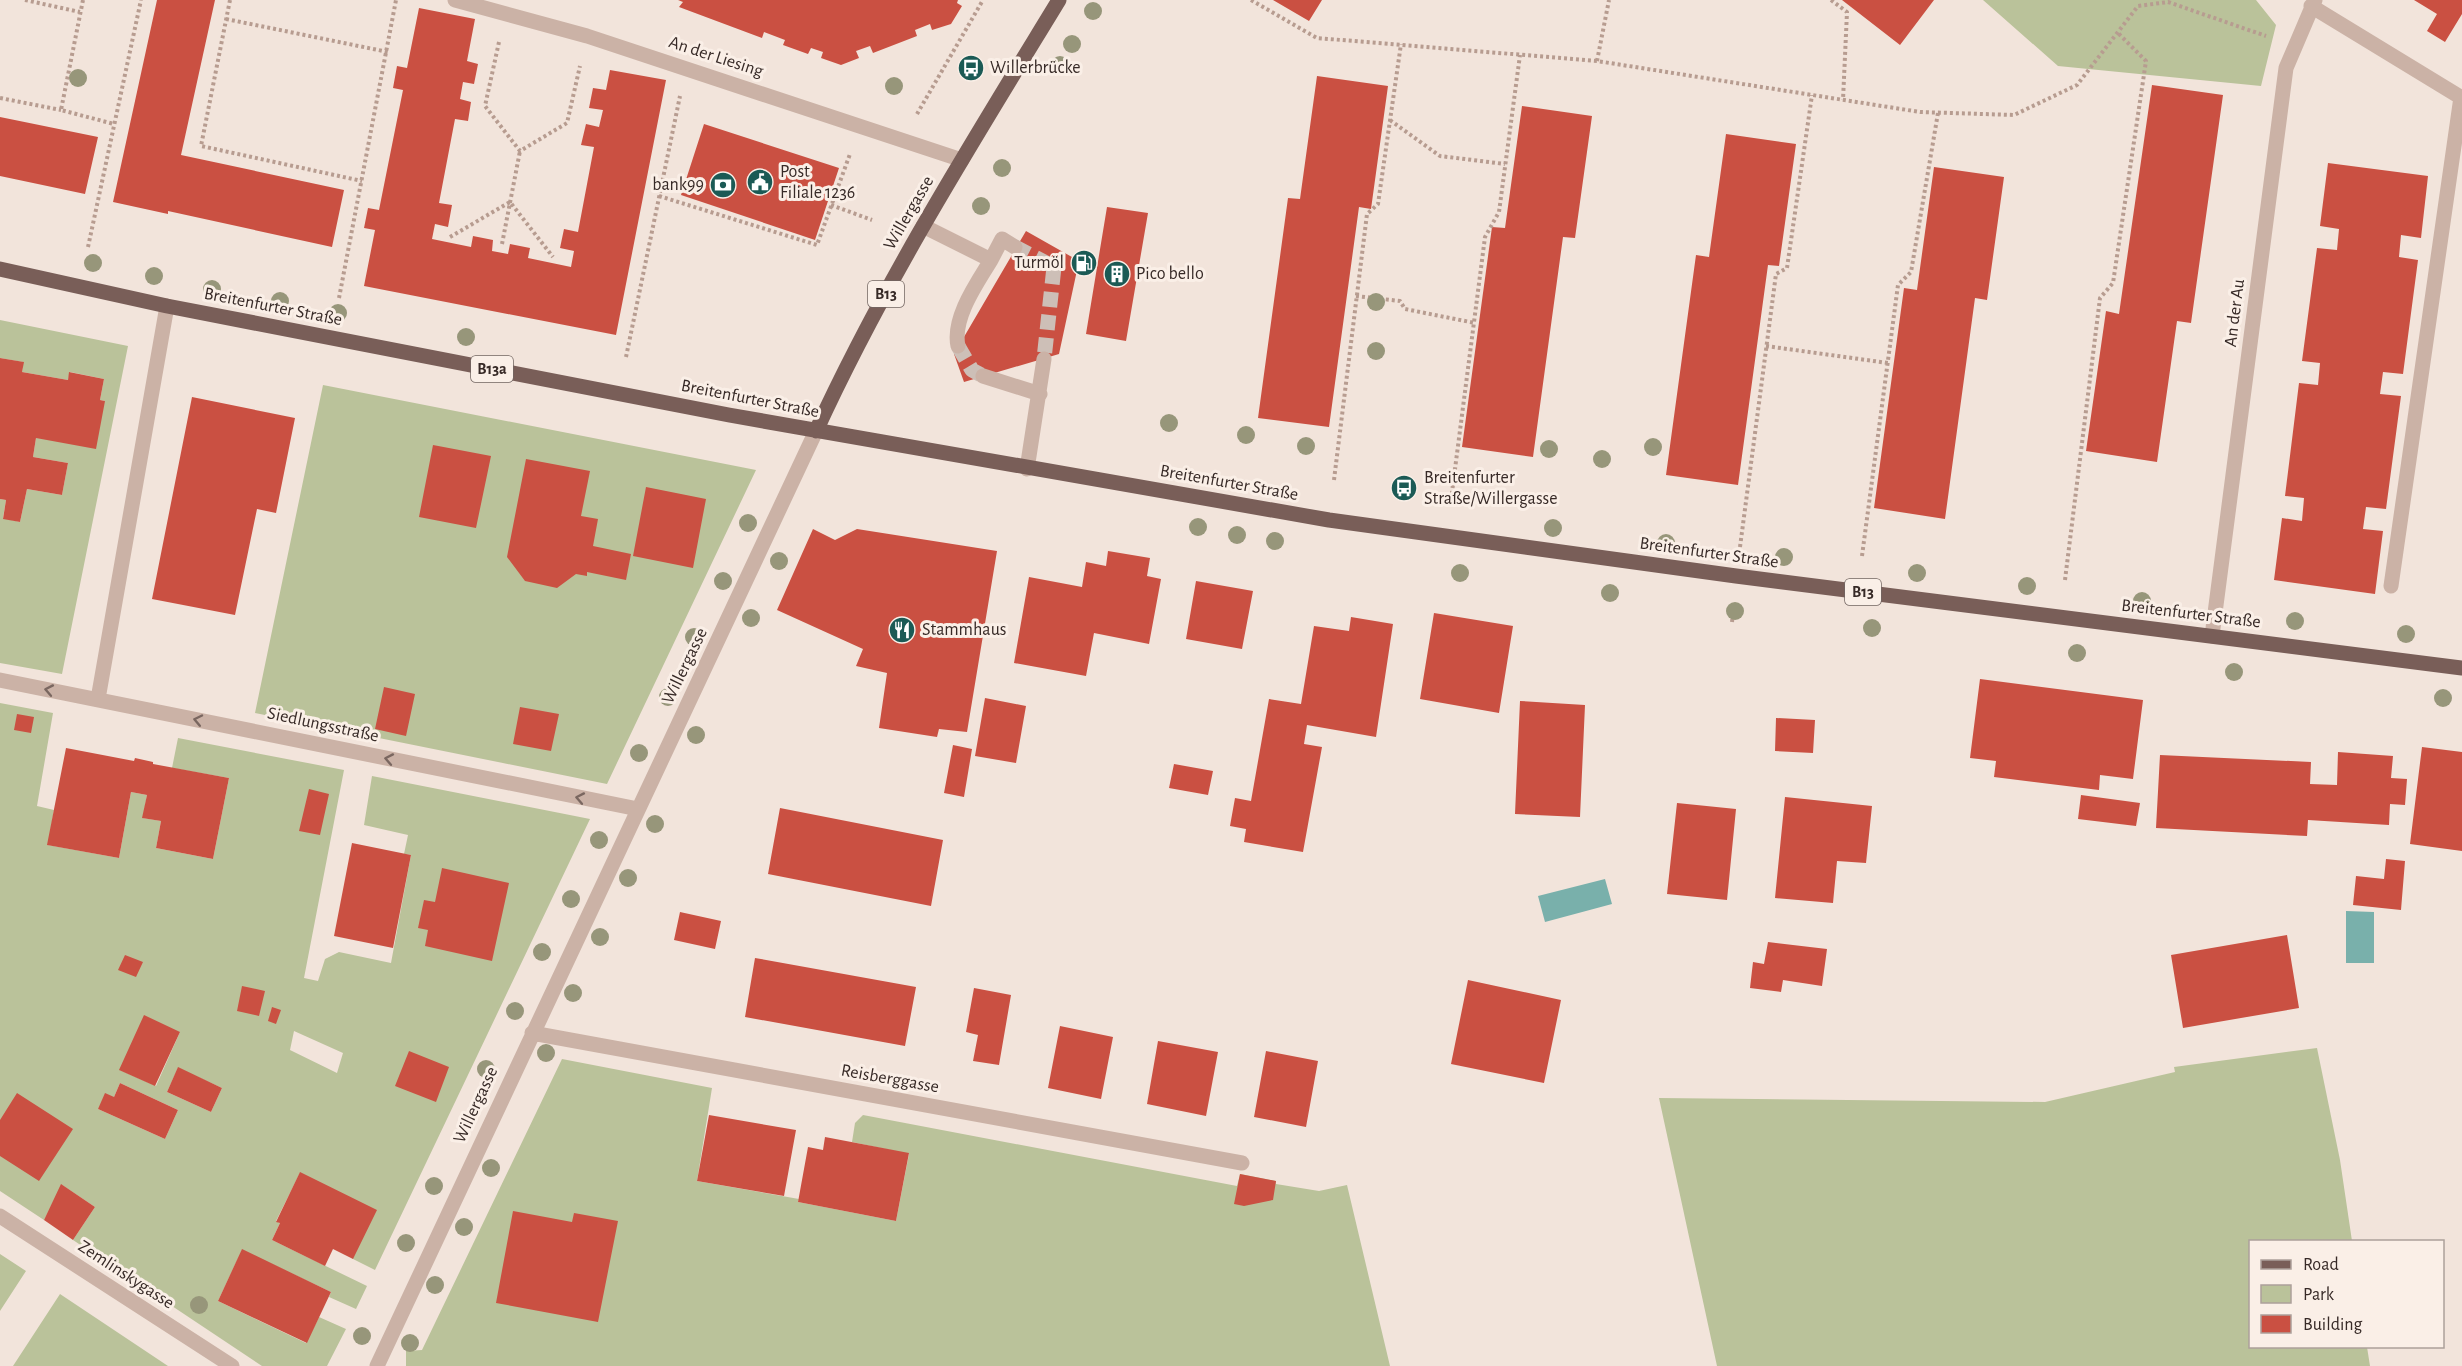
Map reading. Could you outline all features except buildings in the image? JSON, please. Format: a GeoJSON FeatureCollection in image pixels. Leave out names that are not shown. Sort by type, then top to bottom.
{"type":"FeatureCollection","features":[{"type":"Feature","properties":{"kind":"main road","name":"Willergasse"},"geometry":{"type":"LineString","coordinates":[[816,431],[842,375],[923,226],[1059,0]]}},
{"type":"Feature","properties":{"kind":"main road","name":"Breitenfurter Straße"},"geometry":{"type":"LineString","coordinates":[[0,269],[167,306],[816,431],[1329,520],[1736,576],[2462,668]]}},
{"type":"Feature","properties":{"kind":"street","name":"An der Liesing"},"geometry":{"type":"LineString","coordinates":[[455,0],[587,36],[962,160]]}},
{"type":"Feature","properties":{"kind":"street","name":"An der Au"},"geometry":{"type":"LineString","coordinates":[[2212,636],[2286,68],[2313,3]]}},
{"type":"Feature","properties":{"kind":"street"},"geometry":{"type":"LineString","coordinates":[[2313,3],[2462,98],[2391,586]]}},
{"type":"Feature","properties":{"kind":"street"},"geometry":{"type":"LineString","coordinates":[[923,226],[991,260]]}},
{"type":"Feature","properties":{"kind":"street"},"geometry":{"type":"LineString","coordinates":[[958,346],[956,338],[962,314],[1002,239],[1016,247]]}},
{"type":"Feature","properties":{"kind":"street"},"geometry":{"type":"LineString","coordinates":[[98,699],[167,306]]}},
{"type":"Feature","properties":{"kind":"street"},"geometry":{"type":"LineString","coordinates":[[1027,469],[1044,359]]}},
{"type":"Feature","properties":{"kind":"street"},"geometry":{"type":"LineString","coordinates":[[983,376],[1040,394]]}},
{"type":"Feature","properties":{"kind":"street","name":"Willergasse"},"geometry":{"type":"LineString","coordinates":[[377,1366],[531,1033],[774,525],[816,431]]}},
{"type":"Feature","properties":{"kind":"street","name":"Siedlungsstraße"},"geometry":{"type":"LineString","coordinates":[[0,680],[638,810]]}},
{"type":"Feature","properties":{"kind":"street","name":"Reisberggasse"},"geometry":{"type":"LineString","coordinates":[[531,1033],[1242,1163]]}},
{"type":"Feature","properties":{"kind":"street","name":"Zemlinskygasse"},"geometry":{"type":"LineString","coordinates":[[0,1216],[232,1366]]}},
{"type":"Feature","properties":{"kind":"path"},"geometry":{"type":"LineString","coordinates":[[25,0],[80,12]]}},
{"type":"Feature","properties":{"kind":"path"},"geometry":{"type":"LineString","coordinates":[[61,110],[82,0]]}},
{"type":"Feature","properties":{"kind":"path"},"geometry":{"type":"LineString","coordinates":[[88,247],[141,0]]}},
{"type":"Feature","properties":{"kind":"path"},"geometry":{"type":"LineString","coordinates":[[230,0],[201,146],[362,181]]}},
{"type":"Feature","properties":{"kind":"path"},"geometry":{"type":"LineString","coordinates":[[339,298],[388,52],[396,0]]}},
{"type":"Feature","properties":{"kind":"path"},"geometry":{"type":"LineString","coordinates":[[902,140],[983,0]]}},
{"type":"Feature","properties":{"kind":"path"},"geometry":{"type":"LineString","coordinates":[[1251,0],[1317,38],[1597,61],[1938,113],[2014,115],[2078,85],[2138,6],[2168,2],[2295,46]]}},
{"type":"Feature","properties":{"kind":"path"},"geometry":{"type":"LineString","coordinates":[[1597,61],[1609,0]]}},
{"type":"Feature","properties":{"kind":"path"},"geometry":{"type":"LineString","coordinates":[[1831,0],[1847,12],[1843,100]]}},
{"type":"Feature","properties":{"kind":"path"},"geometry":{"type":"LineString","coordinates":[[504,14],[485,106],[520,151]]}},
{"type":"Feature","properties":{"kind":"path"},"geometry":{"type":"LineString","coordinates":[[226,19],[388,52]]}},
{"type":"Feature","properties":{"kind":"path"},"geometry":{"type":"LineString","coordinates":[[2065,580],[2100,298],[2113,283],[2146,61],[2118,33]]}},
{"type":"Feature","properties":{"kind":"path"},"geometry":{"type":"LineString","coordinates":[[502,244],[520,151],[567,123],[587,36]]}},
{"type":"Feature","properties":{"kind":"path"},"geometry":{"type":"LineString","coordinates":[[1334,480],[1367,214],[1378,204],[1401,44]]}},
{"type":"Feature","properties":{"kind":"path"},"geometry":{"type":"LineString","coordinates":[[1451,500],[1485,237],[1499,212],[1520,55]]}},
{"type":"Feature","properties":{"kind":"path"},"geometry":{"type":"LineString","coordinates":[[626,357],[686,68]]}},
{"type":"Feature","properties":{"kind":"path"},"geometry":{"type":"LineString","coordinates":[[1732,622],[1736,576],[1776,274],[1787,268],[1812,95]]}},
{"type":"Feature","properties":{"kind":"path"},"geometry":{"type":"LineString","coordinates":[[0,98],[61,110],[114,124]]}},
{"type":"Feature","properties":{"kind":"path"},"geometry":{"type":"LineString","coordinates":[[1862,556],[1898,285],[1911,272],[1938,113]]}},
{"type":"Feature","properties":{"kind":"path"},"geometry":{"type":"LineString","coordinates":[[1390,120],[1440,156],[1505,164]]}},
{"type":"Feature","properties":{"kind":"path"},"geometry":{"type":"LineString","coordinates":[[659,196],[817,245],[860,126]]}},
{"type":"Feature","properties":{"kind":"path"},"geometry":{"type":"LineString","coordinates":[[450,237],[510,201]]}},
{"type":"Feature","properties":{"kind":"path"},"geometry":{"type":"LineString","coordinates":[[510,201],[553,257]]}},
{"type":"Feature","properties":{"kind":"path"},"geometry":{"type":"LineString","coordinates":[[831,205],[872,220]]}},
{"type":"Feature","properties":{"kind":"path"},"geometry":{"type":"LineString","coordinates":[[1356,296],[1400,301],[1405,309],[1475,323]]}},
{"type":"Feature","properties":{"kind":"path"},"geometry":{"type":"LineString","coordinates":[[1766,346],[1888,363]]}},
{"type":"Feature","properties":{"kind":"green space"},"geometry":{"type":"Polygon","coordinates":[[[1983,0],[2256,0],[2276,25],[2261,86],[2058,66],[1983,0]]]}},
{"type":"Feature","properties":{"kind":"green space"},"geometry":{"type":"Polygon","coordinates":[[[0,320],[128,346],[62,674],[0,663],[0,499],[6,500],[3,518],[20,522],[27,489],[62,495],[68,463],[33,457],[36,438],[105,401],[100,400],[104,379],[70,372],[68,380],[22,372],[23,362],[0,358],[0,320]]]}},
{"type":"Feature","properties":{"kind":"green space"},"geometry":{"type":"Polygon","coordinates":[[[323,385],[756,470],[607,784],[255,713],[323,385]]]}},
{"type":"Feature","properties":{"kind":"green space"},"geometry":{"type":"Polygon","coordinates":[[[0,703],[53,713],[37,806],[54,810],[48,845],[119,858],[131,792],[147,795],[143,818],[161,821],[156,848],[213,859],[229,778],[172,768],[178,738],[344,770],[304,978],[318,981],[325,959],[339,952],[391,963],[411,855],[404,854],[408,835],[364,825],[372,776],[590,819],[375,1270],[353,1259],[300,1173],[276,1221],[280,1223],[272,1240],[367,1286],[356,1309],[329,1297],[331,1292],[242,1250],[218,1301],[306,1343],[319,1317],[346,1329],[327,1366],[262,1366],[73,1240],[95,1207],[62,1185],[44,1220],[0,1191],[0,703]],[[294,1031],[290,1050],[337,1073],[343,1053],[294,1031]],[[180,1032],[120,1070],[156,1086],[180,1032]],[[178,1068],[167,1092],[211,1112],[222,1088],[178,1068]],[[120,1083],[114,1097],[98,1109],[165,1139],[178,1110],[120,1083]]]}},
{"type":"Feature","properties":{"kind":"green space"},"geometry":{"type":"Polygon","coordinates":[[[2317,1048],[2340,1160],[2352,1240],[2249,1240],[2249,1348],[2367,1348],[2370,1366],[1717,1366],[1659,1098],[2045,1102],[2175,1072],[2174,1067],[2317,1048]]]}},
{"type":"Feature","properties":{"kind":"green space"},"geometry":{"type":"Polygon","coordinates":[[[562,1059],[712,1088],[697,1181],[799,1199],[798,1202],[896,1221],[909,1154],[852,1142],[855,1123],[863,1115],[1237,1186],[1240,1174],[1276,1181],[1276,1184],[1319,1191],[1347,1185],[1390,1366],[406,1366],[406,1351],[422,1350],[562,1059]]]}},
{"type":"Feature","properties":{"kind":"green space"},"geometry":{"type":"Polygon","coordinates":[[[0,1254],[26,1271],[0,1311],[0,1254]]]}},
{"type":"Feature","properties":{"kind":"green space"},"geometry":{"type":"Polygon","coordinates":[[[60,1294],[168,1366],[13,1366],[60,1294]]]}},
{"type":"Feature","properties":{"kind":"water"},"geometry":{"type":"Polygon","coordinates":[[[1605,879],[1612,904],[1545,922],[1538,896],[1605,879]]]}},
{"type":"Feature","properties":{"kind":"water"},"geometry":{"type":"Polygon","coordinates":[[[2346,911],[2374,912],[2374,963],[2346,963],[2346,911]]]}},
{"type":"Feature","properties":{"kind":"tunnel"},"geometry":{"type":"LineString","coordinates":[[1015,247],[1054,267],[1044,359]]}},
{"type":"Feature","properties":{"kind":"tunnel"},"geometry":{"type":"LineString","coordinates":[[958,346],[972,370],[983,376]]}},
{"type":"Feature","properties":{"kind":"place","name":"Willerbrücke"},"geometry":{"type":"Point","coordinates":[971,68]}},
{"type":"Feature","properties":{"kind":"place","name":"Post Filiale 1236"},"geometry":{"type":"Point","coordinates":[760,182]}},
{"type":"Feature","properties":{"kind":"place","name":"bank99"},"geometry":{"type":"Point","coordinates":[723,185]}},
{"type":"Feature","properties":{"kind":"place","name":"Turmöl"},"geometry":{"type":"Point","coordinates":[1084,263]}},
{"type":"Feature","properties":{"kind":"place","name":"Pico bello"},"geometry":{"type":"Point","coordinates":[1117,274]}},
{"type":"Feature","properties":{"kind":"place","name":"Breitenfurter Straße/Willergasse"},"geometry":{"type":"Point","coordinates":[1404,488]}},
{"type":"Feature","properties":{"kind":"place","name":"Stammhaus"},"geometry":{"type":"Point","coordinates":[902,630]}}]}
